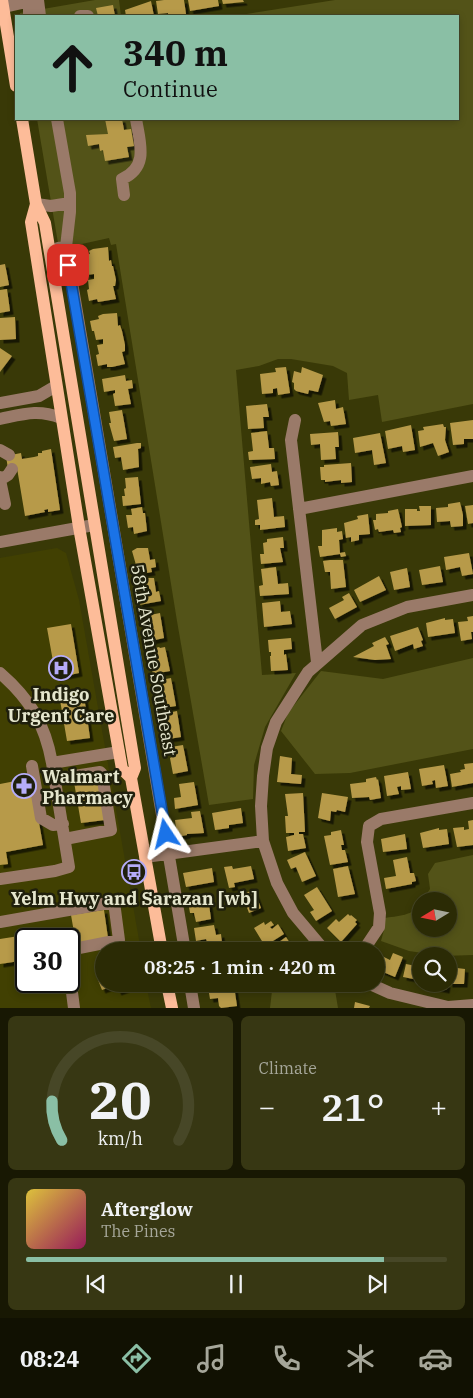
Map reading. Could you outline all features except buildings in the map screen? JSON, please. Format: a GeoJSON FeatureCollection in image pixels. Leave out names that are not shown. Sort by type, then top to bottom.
{"type":"FeatureCollection","features":[{"type":"Feature","properties":{"kind":"main road"},"geometry":{"type":"LineString","coordinates":[[2,5],[15,80]]}},
{"type":"Feature","properties":{"kind":"main road"},"geometry":{"type":"LineString","coordinates":[[22,120],[36,204],[45,223],[134,768],[131,778],[160,942]]}},
{"type":"Feature","properties":{"kind":"main road"},"geometry":{"type":"LineString","coordinates":[[36,204],[31,222],[79,527],[122,769],[131,778]]}},
{"type":"Feature","properties":{"kind":"main road"},"geometry":{"type":"LineString","coordinates":[[169,992],[172,1008]]}},
{"type":"Feature","properties":{"kind":"street"},"geometry":{"type":"LineString","coordinates":[[2,5],[31,0]]}},
{"type":"Feature","properties":{"kind":"street"},"geometry":{"type":"LineString","coordinates":[[29,15],[31,0]]}},
{"type":"Feature","properties":{"kind":"street"},"geometry":{"type":"LineString","coordinates":[[31,0],[34,15]]}},
{"type":"Feature","properties":{"kind":"street"},"geometry":{"type":"LineString","coordinates":[[31,0],[39,15]]}},
{"type":"Feature","properties":{"kind":"street","name":"58th Avenue Southeast"},"geometry":{"type":"LineString","coordinates":[[57,120],[70,193],[62,247],[86,375],[184,942]]}},
{"type":"Feature","properties":{"kind":"street"},"geometry":{"type":"LineString","coordinates":[[124,195],[122,180],[135,171],[139,164],[140,144],[136,120]]}},
{"type":"Feature","properties":{"kind":"street"},"geometry":{"type":"LineString","coordinates":[[36,204],[51,206],[70,203]]}},
{"type":"Feature","properties":{"kind":"street"},"geometry":{"type":"LineString","coordinates":[[0,403],[38,396],[56,386]]}},
{"type":"Feature","properties":{"kind":"street"},"geometry":{"type":"LineString","coordinates":[[0,419],[39,412],[49,413],[61,418]]}},
{"type":"Feature","properties":{"kind":"street"},"geometry":{"type":"LineString","coordinates":[[296,420],[292,440],[317,662]]}},
{"type":"Feature","properties":{"kind":"street"},"geometry":{"type":"LineString","coordinates":[[4,504],[0,479],[8,475],[12,469]]}},
{"type":"Feature","properties":{"kind":"street"},"geometry":{"type":"LineString","coordinates":[[299,508],[473,476]]}},
{"type":"Feature","properties":{"kind":"street"},"geometry":{"type":"LineString","coordinates":[[0,542],[94,525]]}},
{"type":"Feature","properties":{"kind":"street"},"geometry":{"type":"LineString","coordinates":[[317,942],[293,913],[277,883],[263,841],[261,806],[267,748],[276,722],[308,672],[317,662],[362,625],[407,607],[473,594]]}},
{"type":"Feature","properties":{"kind":"street"},"geometry":{"type":"LineString","coordinates":[[0,673],[24,696],[36,713],[49,746],[69,867],[0,879]]}},
{"type":"Feature","properties":{"kind":"street"},"geometry":{"type":"LineString","coordinates":[[52,763],[119,752]]}},
{"type":"Feature","properties":{"kind":"street"},"geometry":{"type":"LineString","coordinates":[[32,766],[41,818],[53,825],[62,824]]}},
{"type":"Feature","properties":{"kind":"street"},"geometry":{"type":"LineString","coordinates":[[55,779],[100,772],[102,774],[111,828],[109,832],[65,839]]}},
{"type":"Feature","properties":{"kind":"street"},"geometry":{"type":"LineString","coordinates":[[369,942],[379,927],[380,913],[366,842],[369,826],[381,819],[473,803]]}},
{"type":"Feature","properties":{"kind":"street"},"geometry":{"type":"LineString","coordinates":[[144,857],[263,841]]}},
{"type":"Feature","properties":{"kind":"street"},"geometry":{"type":"LineString","coordinates":[[0,922],[114,902],[119,940],[80,948]]}},
{"type":"Feature","properties":{"kind":"street"},"geometry":{"type":"LineString","coordinates":[[385,991],[413,1003],[448,1007],[473,1005]]}},
{"type":"Feature","properties":{"kind":"street"},"geometry":{"type":"LineString","coordinates":[[191,992],[194,1008]]}},
{"type":"Feature","properties":{"kind":"street"},"geometry":{"type":"LineString","coordinates":[[72,993],[74,1008]]}},
{"type":"Feature","properties":{"kind":"shaded area"},"geometry":{"type":"Polygon","coordinates":[[[95,0],[119,0],[121,15],[20,15],[20,13],[95,0]]]}},
{"type":"Feature","properties":{"kind":"shaded area"},"geometry":{"type":"Polygon","coordinates":[[[335,0],[473,0],[473,404],[382,422],[378,395],[349,400],[347,373],[333,366],[291,359],[278,359],[259,366],[236,370],[262,675],[296,673],[265,727],[254,765],[253,799],[209,805],[116,244],[111,245],[109,238],[59,249],[37,120],[459,120],[459,15],[240,15],[335,0]]]}},
{"type":"Feature","properties":{"kind":"shaded area"},"geometry":{"type":"Polygon","coordinates":[[[57,548],[66,553],[79,600],[139,942],[95,942],[95,992],[148,992],[151,1008],[0,1008],[0,558],[57,548]]]}},
{"type":"Feature","properties":{"kind":"shaded area"},"geometry":{"type":"Polygon","coordinates":[[[473,658],[473,749],[350,773],[315,774],[281,731],[288,713],[321,671],[383,679],[473,658]]]}},
{"type":"Feature","properties":{"kind":"shaded area"},"geometry":{"type":"Polygon","coordinates":[[[473,855],[473,955],[457,956],[457,947],[412,947],[412,951],[409,951],[381,941],[384,930],[384,918],[412,912],[412,938],[458,938],[458,892],[428,892],[430,889],[428,874],[435,863],[473,855]]]}},
{"type":"Feature","properties":{"kind":"shaded area"},"geometry":{"type":"Polygon","coordinates":[[[272,992],[335,992],[338,1008],[270,1008],[272,992]]]}},
{"type":"Feature","properties":{"kind":"place","name":"Indigo Urgent Care"},"geometry":{"type":"Point","coordinates":[61,668]}},
{"type":"Feature","properties":{"kind":"place","name":"Walmart Pharmacy"},"geometry":{"type":"Point","coordinates":[24,786]}},
{"type":"Feature","properties":{"kind":"place","name":"Yelm Hwy and Sarazan [wb]"},"geometry":{"type":"Point","coordinates":[134,872]}},
{"type":"Feature","properties":{"kind":"route"},"geometry":{"type":"LineString","coordinates":[[68,265],[166,834]]}}]}
